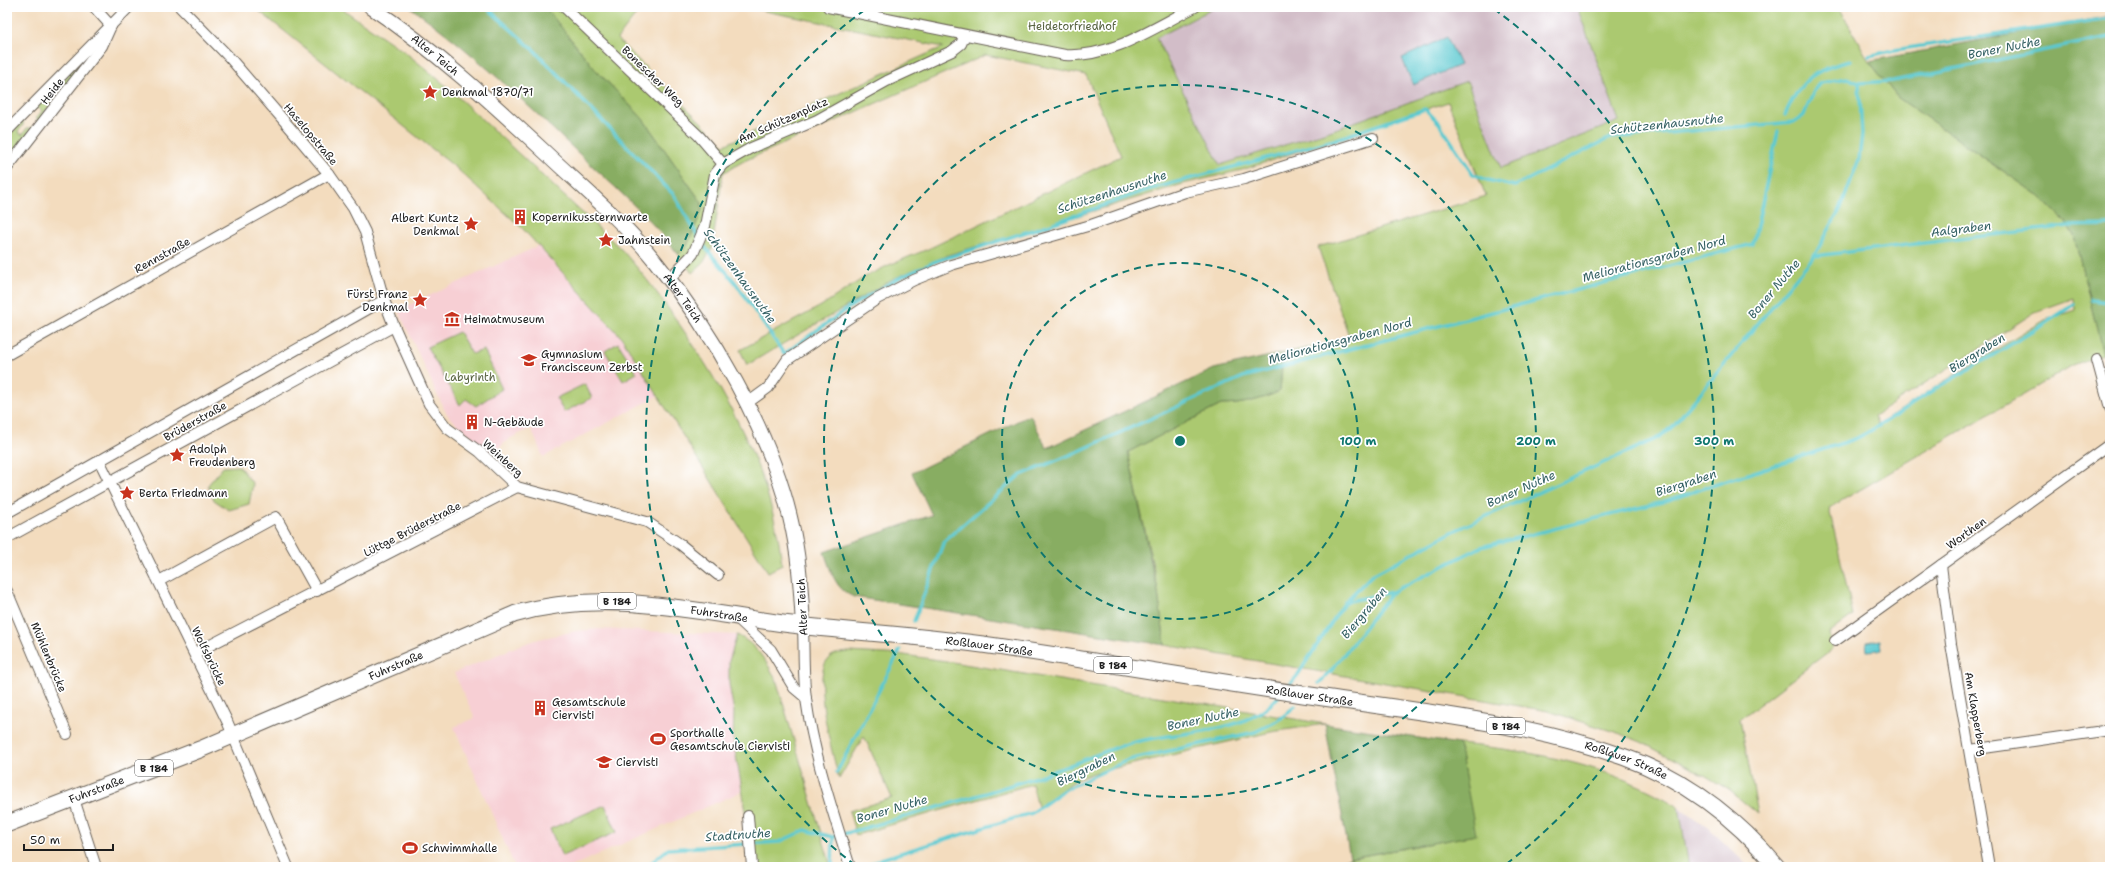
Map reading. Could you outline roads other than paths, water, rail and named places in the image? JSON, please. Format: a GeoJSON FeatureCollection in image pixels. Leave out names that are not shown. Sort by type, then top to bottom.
{"type":"FeatureCollection","features":[{"type":"Feature","properties":{"kind":"main road","name":"Alter Teich"},"geometry":{"type":"LineString","coordinates":[[371,7],[416,38],[456,70],[634,237],[669,279],[715,346],[746,404],[774,464],[790,516],[800,570],[803,626]]}},
{"type":"Feature","properties":{"kind":"main road","name":"Fuhrstraße"},"geometry":{"type":"LineString","coordinates":[[7,824],[233,736],[458,638],[532,609],[570,603],[608,601],[646,604],[737,618],[803,626]]}},
{"type":"Feature","properties":{"kind":"main road","name":"Roßlauer Straße"},"geometry":{"type":"LineString","coordinates":[[803,626],[994,646],[1529,730],[1582,743],[1658,771],[1704,799],[1746,832],[1777,867]]}},
{"type":"Feature","properties":{"kind":"street"},"geometry":{"type":"LineString","coordinates":[[94,7],[111,26]]}},
{"type":"Feature","properties":{"kind":"street","name":"Heide"},"geometry":{"type":"LineString","coordinates":[[7,131],[99,35],[111,26],[129,7]]}},
{"type":"Feature","properties":{"kind":"street","name":"Haselopstraße"},"geometry":{"type":"LineString","coordinates":[[180,7],[229,57],[329,174],[360,220],[384,300]]}},
{"type":"Feature","properties":{"kind":"street","name":"Bonescher Weg"},"geometry":{"type":"LineString","coordinates":[[564,7],[699,136],[723,164]]}},
{"type":"Feature","properties":{"kind":"street"},"geometry":{"type":"LineString","coordinates":[[828,7],[1066,55],[1093,54],[1118,46],[1195,7]]}},
{"type":"Feature","properties":{"kind":"street","name":"Heide"},"geometry":{"type":"LineString","coordinates":[[7,168],[102,46],[111,26]]}},
{"type":"Feature","properties":{"kind":"street","name":"Am Schützenplatz"},"geometry":{"type":"LineString","coordinates":[[723,164],[751,148],[817,120],[887,81],[952,51],[961,44],[965,35]]}},
{"type":"Feature","properties":{"kind":"street"},"geometry":{"type":"LineString","coordinates":[[746,404],[768,388],[787,360],[877,299],[914,280],[951,265],[1091,225],[1185,192],[1244,179],[1373,138]]}},
{"type":"Feature","properties":{"kind":"street"},"geometry":{"type":"LineString","coordinates":[[669,279],[689,259],[696,246],[705,226],[715,174],[723,164]]}},
{"type":"Feature","properties":{"kind":"street","name":"Rennstraße"},"geometry":{"type":"LineString","coordinates":[[7,355],[329,174]]}},
{"type":"Feature","properties":{"kind":"street","name":"Weinberg"},"geometry":{"type":"LineString","coordinates":[[384,300],[429,404],[447,428],[480,452],[517,487],[647,522],[680,544],[718,575]]}},
{"type":"Feature","properties":{"kind":"street","name":"Brüderstraße"},"geometry":{"type":"LineString","coordinates":[[7,513],[384,300]]}},
{"type":"Feature","properties":{"kind":"street","name":"Brüderstraße"},"geometry":{"type":"LineString","coordinates":[[7,538],[110,480],[394,326]]}},
{"type":"Feature","properties":{"kind":"street"},"geometry":{"type":"LineString","coordinates":[[2097,360],[2110,408]]}},
{"type":"Feature","properties":{"kind":"street","name":"Worthen"},"geometry":{"type":"LineString","coordinates":[[1835,641],[2110,444]]}},
{"type":"Feature","properties":{"kind":"street","name":"Wolfsbrücke"},"geometry":{"type":"LineString","coordinates":[[99,460],[195,652],[233,736],[288,867]]}},
{"type":"Feature","properties":{"kind":"street","name":"Lüttge Brüderstraße"},"geometry":{"type":"LineString","coordinates":[[195,652],[317,591],[517,487]]}},
{"type":"Feature","properties":{"kind":"street"},"geometry":{"type":"LineString","coordinates":[[159,581],[276,517],[317,591]]}},
{"type":"Feature","properties":{"kind":"street","name":"Am Klapperberg"},"geometry":{"type":"LineString","coordinates":[[1941,565],[1951,644],[1990,867]]}},
{"type":"Feature","properties":{"kind":"street","name":"Mühlenbrücke"},"geometry":{"type":"LineString","coordinates":[[7,590],[68,734]]}},
{"type":"Feature","properties":{"kind":"street"},"geometry":{"type":"LineString","coordinates":[[737,618],[771,650],[794,688],[806,698]]}},
{"type":"Feature","properties":{"kind":"street","name":"Alter Teich"},"geometry":{"type":"LineString","coordinates":[[803,626],[806,698],[818,756],[850,867]]}},
{"type":"Feature","properties":{"kind":"street"},"geometry":{"type":"LineString","coordinates":[[1970,750],[2110,730]]}},
{"type":"Feature","properties":{"kind":"street"},"geometry":{"type":"LineString","coordinates":[[74,799],[96,867]]}},
{"type":"Feature","properties":{"kind":"street"},"geometry":{"type":"LineString","coordinates":[[748,816],[752,867]]}},
{"type":"Feature","properties":{"kind":"water"},"geometry":{"type":"Polygon","coordinates":[[[1447,37],[1460,65],[1413,85],[1402,58],[1447,37]]]}},
{"type":"Feature","properties":{"kind":"water"},"geometry":{"type":"Polygon","coordinates":[[[1880,640],[1881,650],[1867,651],[1866,642],[1880,640]]]}},
{"type":"Feature","properties":{"kind":"waterway","name":"Schützenhausnuthe"},"geometry":{"type":"LineString","coordinates":[[486,7],[534,50],[674,195],[703,245],[735,282],[784,354],[850,307],[897,279],[934,262],[1051,224],[1147,190],[1334,140],[1425,109],[1439,123],[1473,174],[1487,180],[1515,186],[1610,138],[1793,122],[1804,115],[1814,91],[1821,83],[1847,78],[1859,83],[1893,81],[2110,37]]}},
{"type":"Feature","properties":{"kind":"waterway","name":"Meliorationsgraben Nord"},"geometry":{"type":"LineString","coordinates":[[1869,56],[1894,50],[2110,18]]}},
{"type":"Feature","properties":{"kind":"waterway"},"geometry":{"type":"LineString","coordinates":[[1785,115],[1796,93],[1810,78],[1827,68],[1851,61]]}},
{"type":"Feature","properties":{"kind":"waterway","name":"Boner Nuthe"},"geometry":{"type":"LineString","coordinates":[[1288,687],[1297,676],[1345,602],[1372,575],[1454,531],[1658,438],[1672,427],[1814,256],[1840,210],[1859,159],[1862,134],[1859,83]]}},
{"type":"Feature","properties":{"kind":"waterway","name":"Meliorationsgraben Nord"},"geometry":{"type":"LineString","coordinates":[[914,621],[944,541],[1019,476],[1077,452],[1243,377],[1753,244],[1778,131]]}},
{"type":"Feature","properties":{"kind":"waterway","name":"Aalgraben"},"geometry":{"type":"LineString","coordinates":[[1814,256],[2069,226],[2110,225]]}},
{"type":"Feature","properties":{"kind":"waterway","name":"Biergraben"},"geometry":{"type":"LineString","coordinates":[[2091,300],[2110,302]]}},
{"type":"Feature","properties":{"kind":"waterway","name":"Biergraben"},"geometry":{"type":"LineString","coordinates":[[1319,683],[1331,671],[1392,592],[1481,547],[1662,502],[1855,439],[1886,422],[1935,389],[2023,338],[2074,304]]}},
{"type":"Feature","properties":{"kind":"waterway"},"geometry":{"type":"LineString","coordinates":[[1345,602],[1392,592]]}},
{"type":"Feature","properties":{"kind":"waterway","name":"Meliorationsgraben Nord"},"geometry":{"type":"LineString","coordinates":[[837,772],[900,650]]}},
{"type":"Feature","properties":{"kind":"waterway","name":"Boner Nuthe"},"geometry":{"type":"LineString","coordinates":[[646,867],[668,849],[779,842],[805,830],[833,837],[1008,786],[1124,745],[1143,740],[1206,731],[1246,720],[1264,710],[1279,696]]}},
{"type":"Feature","properties":{"kind":"waterway","name":"Biergraben"},"geometry":{"type":"LineString","coordinates":[[866,867],[881,859],[1032,813],[1064,790],[1128,760],[1255,732],[1279,720],[1295,706]]}},
{"type":"Feature","properties":{"kind":"waterway","name":"Boner Nuthe"},"geometry":{"type":"LineString","coordinates":[[832,867],[833,837]]}},
{"type":"Feature","properties":{"kind":"place","name":"Denkmal 1870/71"},"geometry":{"type":"Point","coordinates":[430,92]}},
{"type":"Feature","properties":{"kind":"place","name":"Kopernikussternwarte"},"geometry":{"type":"Point","coordinates":[520,217]}},
{"type":"Feature","properties":{"kind":"place","name":"Albert Kuntz Denkmal"},"geometry":{"type":"Point","coordinates":[471,224]}},
{"type":"Feature","properties":{"kind":"place","name":"Jahnstein"},"geometry":{"type":"Point","coordinates":[606,240]}},
{"type":"Feature","properties":{"kind":"place","name":"Fürst Franz Denkmal"},"geometry":{"type":"Point","coordinates":[420,300]}},
{"type":"Feature","properties":{"kind":"place","name":"Heimatmuseum"},"geometry":{"type":"Point","coordinates":[452,319]}},
{"type":"Feature","properties":{"kind":"place","name":"Gymnasium Francisceum Zerbst"},"geometry":{"type":"Point","coordinates":[529,360]}},
{"type":"Feature","properties":{"kind":"place","name":"N-Gebäude"},"geometry":{"type":"Point","coordinates":[472,422]}},
{"type":"Feature","properties":{"kind":"place","name":"Adolph Freudenberg"},"geometry":{"type":"Point","coordinates":[177,455]}},
{"type":"Feature","properties":{"kind":"place","name":"Berta Friedmann"},"geometry":{"type":"Point","coordinates":[127,493]}},
{"type":"Feature","properties":{"kind":"place","name":"Gesamtschule Ciervisti"},"geometry":{"type":"Point","coordinates":[540,708]}},
{"type":"Feature","properties":{"kind":"place","name":"Sporthalle Gesamtschule Ciervisti"},"geometry":{"type":"Point","coordinates":[658,739]}},
{"type":"Feature","properties":{"kind":"place","name":"Ciervisti"},"geometry":{"type":"Point","coordinates":[604,762]}},
{"type":"Feature","properties":{"kind":"place","name":"Schwimmhalle"},"geometry":{"type":"Point","coordinates":[410,848]}},
{"type":"Feature","properties":{"kind":"park label","name":"Heidetorfriedhof"},"geometry":{"type":"Point","coordinates":[1072,26]}},
{"type":"Feature","properties":{"kind":"park label","name":"Labyrinth"},"geometry":{"type":"Point","coordinates":[470,377]}},
{"type":"Feature","properties":{"kind":"water label","name":"Stadtnuthe"},"geometry":{"type":"Point","coordinates":[738,835]}}]}
